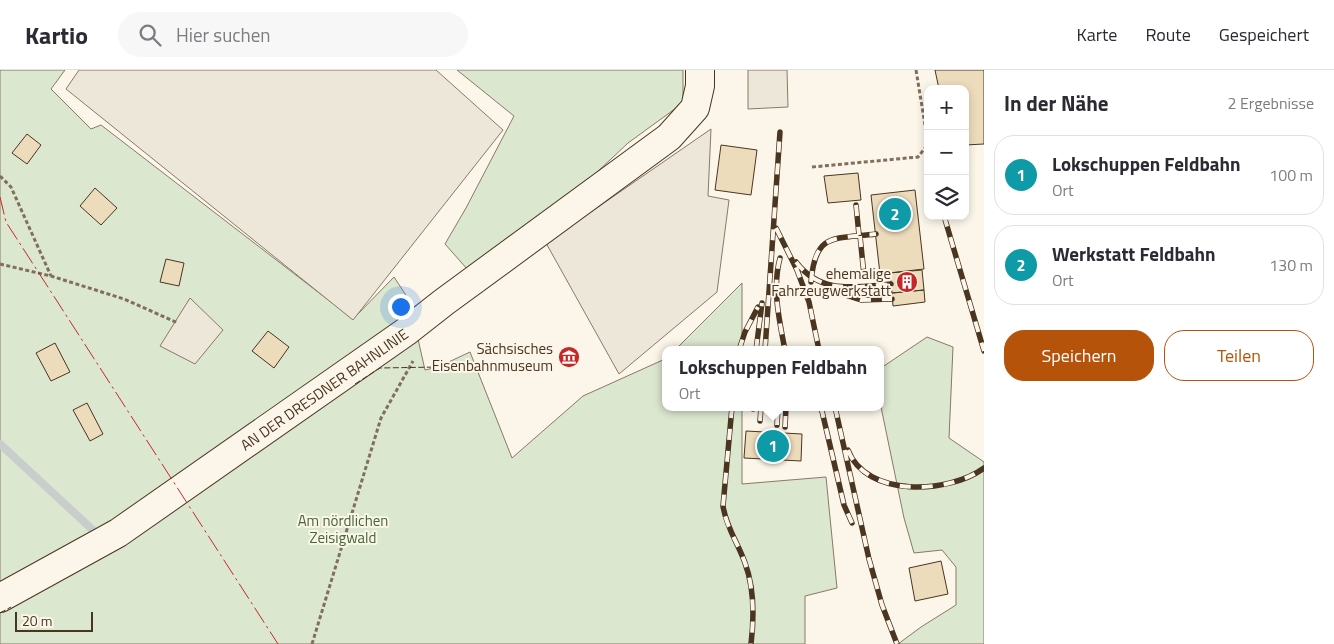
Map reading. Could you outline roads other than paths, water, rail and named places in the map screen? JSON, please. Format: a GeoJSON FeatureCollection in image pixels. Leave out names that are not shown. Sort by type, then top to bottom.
{"type":"FeatureCollection","features":[{"type":"Feature","properties":{"kind":"lane","name":"AN DER DRESDNER BAHNLINIE"},"geometry":{"type":"LineString","coordinates":[[0,598],[118,533],[407,331],[669,137],[695,108],[700,86],[700,70]]}},
{"type":"Feature","properties":{"kind":"waterway"},"geometry":{"type":"LineString","coordinates":[[0,444],[95,532]]}},
{"type":"Feature","properties":{"kind":"railway"},"geometry":{"type":"LineString","coordinates":[[765,346],[780,132]]}},
{"type":"Feature","properties":{"kind":"railway"},"geometry":{"type":"LineString","coordinates":[[856,205],[859,235]]}},
{"type":"Feature","properties":{"kind":"railway"},"geometry":{"type":"LineString","coordinates":[[945,220],[984,351]]}},
{"type":"Feature","properties":{"kind":"railway"},"geometry":{"type":"LineString","coordinates":[[776,228],[797,270],[809,302],[818,346]]}},
{"type":"Feature","properties":{"kind":"railway"},"geometry":{"type":"LineString","coordinates":[[811,282],[813,266],[822,246],[838,238],[876,234]]}},
{"type":"Feature","properties":{"kind":"railway"},"geometry":{"type":"LineString","coordinates":[[860,236],[864,275]]}},
{"type":"Feature","properties":{"kind":"railway"},"geometry":{"type":"LineString","coordinates":[[780,258],[776,292],[784,346]]}},
{"type":"Feature","properties":{"kind":"railway"},"geometry":{"type":"LineString","coordinates":[[796,262],[816,280],[839,287],[891,284]]}},
{"type":"Feature","properties":{"kind":"railway"},"geometry":{"type":"LineString","coordinates":[[839,293],[861,300],[892,299]]}},
{"type":"Feature","properties":{"kind":"railway"},"geometry":{"type":"LineString","coordinates":[[757,346],[762,303]]}},
{"type":"Feature","properties":{"kind":"railway"},"geometry":{"type":"LineString","coordinates":[[740,346],[745,332],[758,307]]}},
{"type":"Feature","properties":{"kind":"railway"},"geometry":{"type":"LineString","coordinates":[[732,411],[723,506],[729,528],[748,572],[753,614],[751,644]]}},
{"type":"Feature","properties":{"kind":"railway"},"geometry":{"type":"LineString","coordinates":[[760,421],[761,411]]}},
{"type":"Feature","properties":{"kind":"railway"},"geometry":{"type":"LineString","coordinates":[[777,425],[778,411]]}},
{"type":"Feature","properties":{"kind":"railway"},"geometry":{"type":"LineString","coordinates":[[785,427],[786,411]]}},
{"type":"Feature","properties":{"kind":"railway"},"geometry":{"type":"LineString","coordinates":[[822,411],[844,505],[852,523]]}},
{"type":"Feature","properties":{"kind":"railway"},"geometry":{"type":"LineString","coordinates":[[836,411],[869,559],[882,605],[897,644]]}},
{"type":"Feature","properties":{"kind":"railway"},"geometry":{"type":"LineString","coordinates":[[848,450],[858,466],[872,477],[890,484],[910,487],[951,483],[969,477],[984,468]]}},
{"type":"Feature","properties":{"kind":"place","name":"Werkstatt Feldbahn"},"geometry":{"type":"Point","coordinates":[895,214]}},
{"type":"Feature","properties":{"kind":"place","name":"ehemalige Fahrzeugwerkstatt"},"geometry":{"type":"Point","coordinates":[907,282]}},
{"type":"Feature","properties":{"kind":"place","name":"Sächsisches Eisenbahnmuseum"},"geometry":{"type":"Point","coordinates":[569,357]}},
{"type":"Feature","properties":{"kind":"place","name":"Lokschuppen Feldbahn"},"geometry":{"type":"Point","coordinates":[773,446]}},
{"type":"Feature","properties":{"kind":"park label","name":"Am nördlichen Zeisigwald"},"geometry":{"type":"Point","coordinates":[343,528]}}]}
